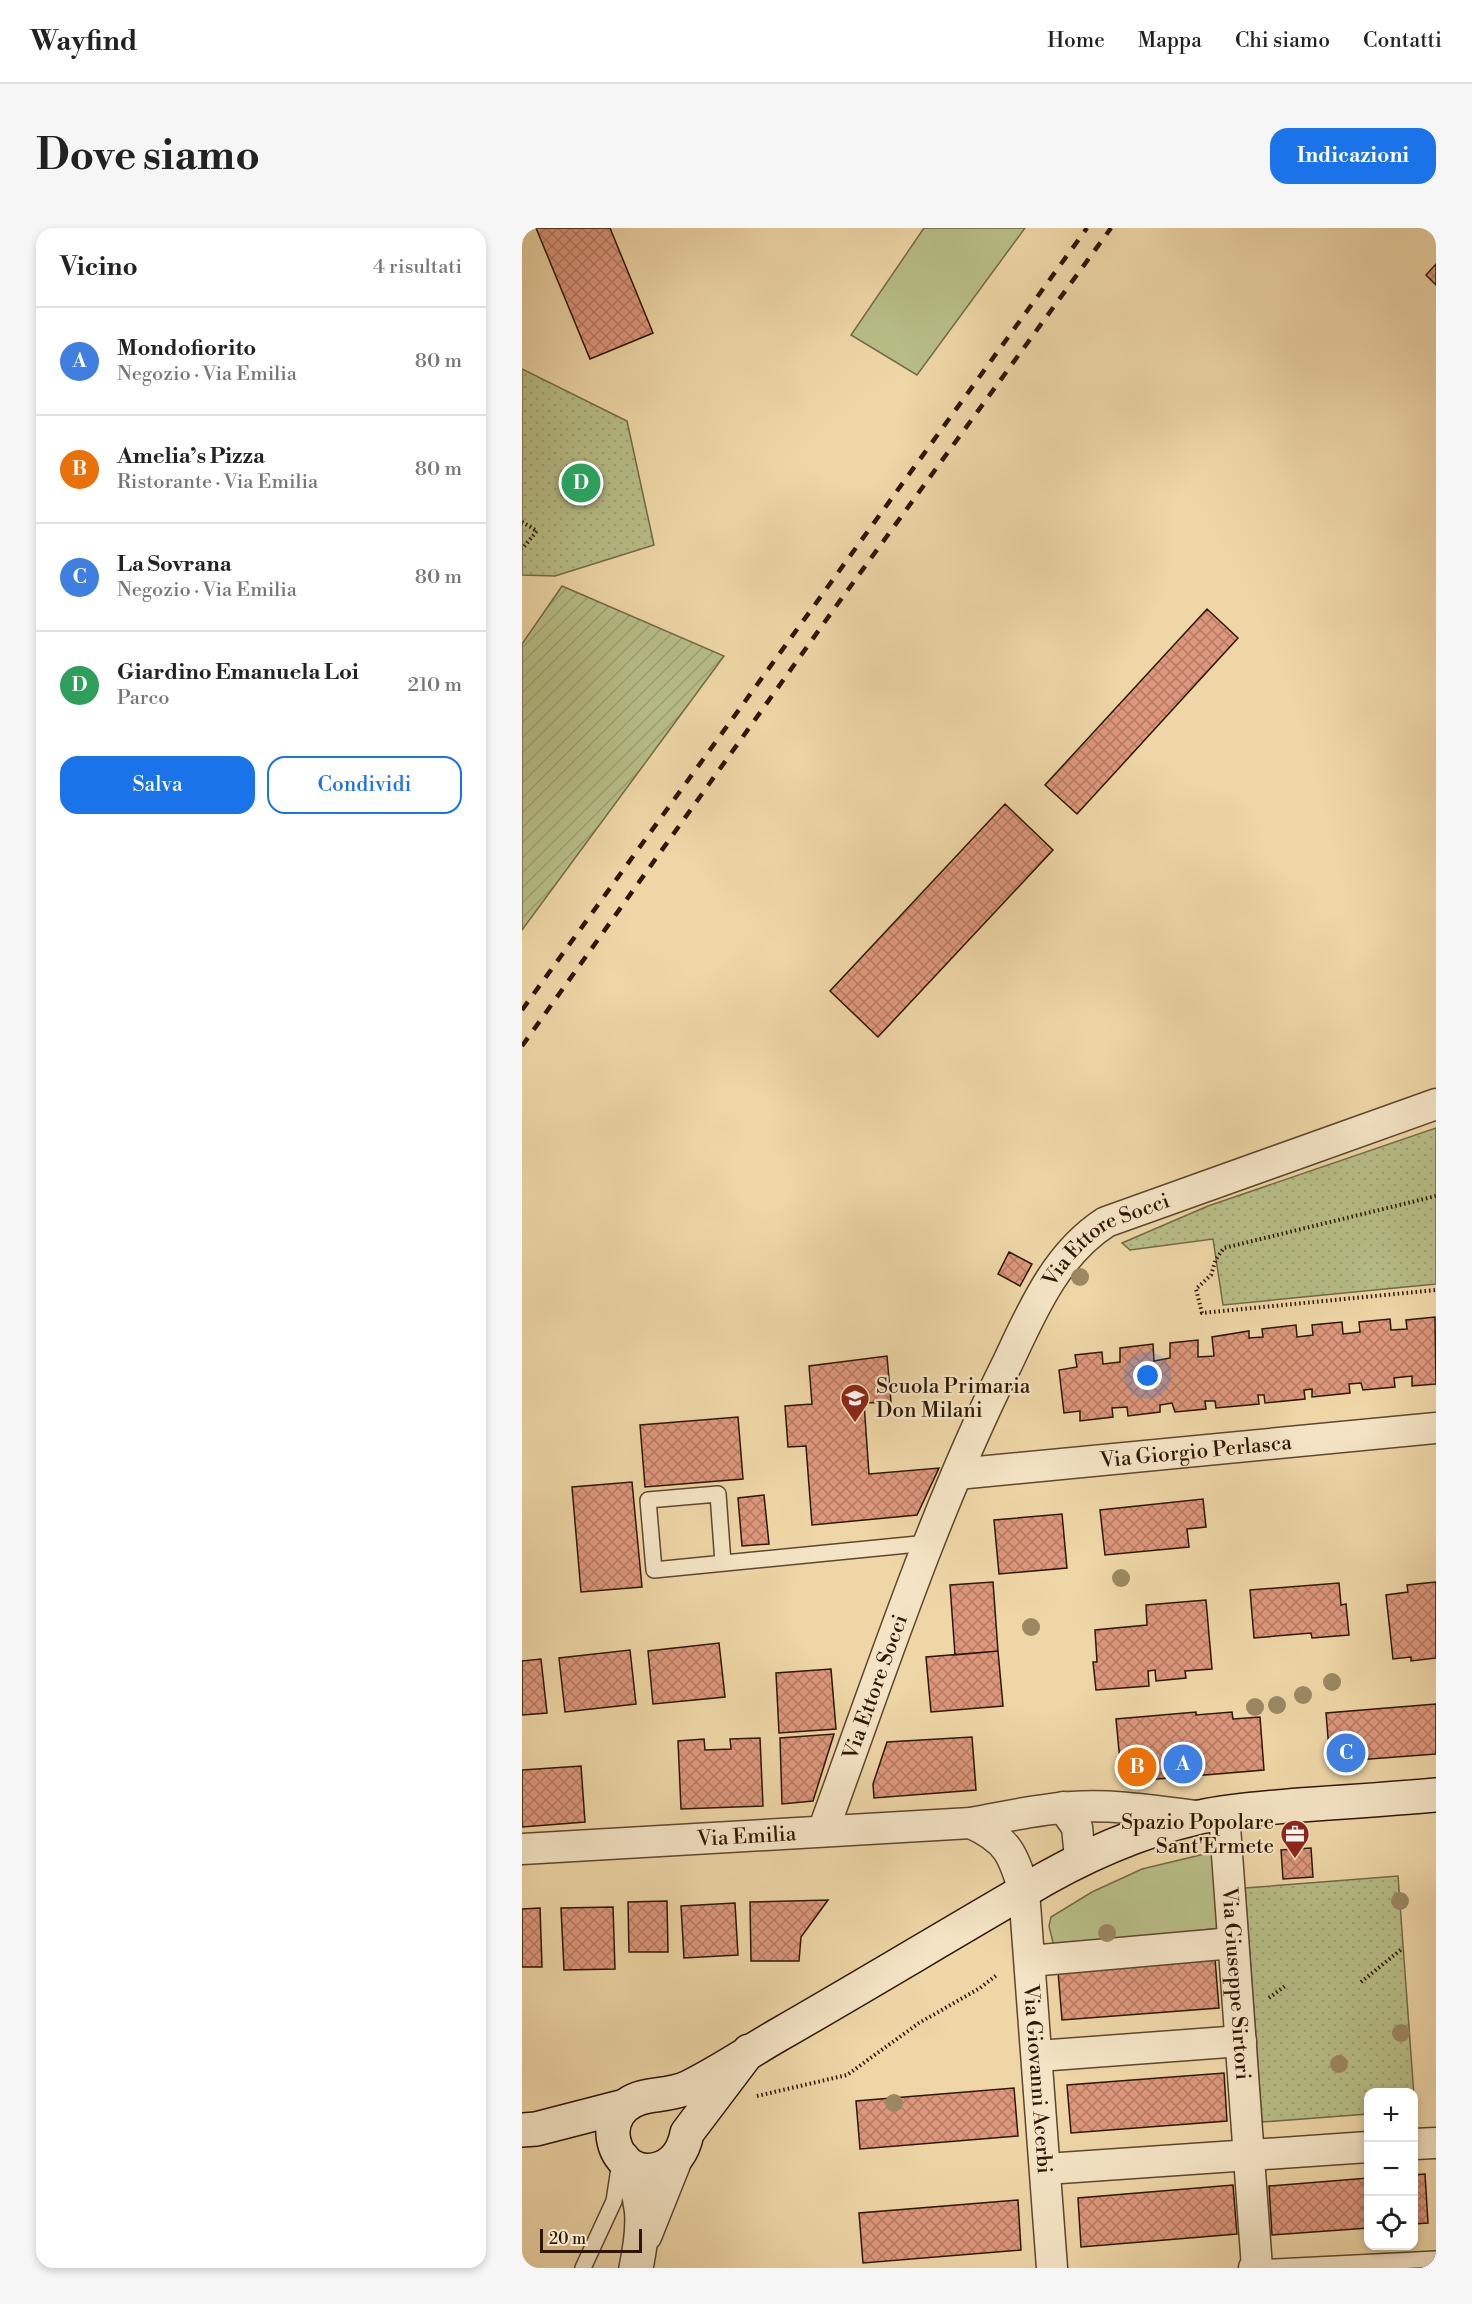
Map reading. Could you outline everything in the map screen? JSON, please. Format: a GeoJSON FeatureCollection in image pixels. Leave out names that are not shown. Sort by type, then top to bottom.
{"type":"FeatureCollection","features":[{"type":"Feature","properties":{"kind":"main road","name":"Via Emilia"},"geometry":{"type":"LineString","coordinates":[[529,2130],[688,2087],[1080,1858],[1152,1830],[1213,1815],[1260,1808],[1436,1796]]}},
{"type":"Feature","properties":{"kind":"main road","name":"Via Emilia"},"geometry":{"type":"LineString","coordinates":[[638,2258],[689,2134],[749,2051]]}},
{"type":"Feature","properties":{"kind":"main road"},"geometry":{"type":"LineString","coordinates":[[529,2130],[588,2141],[620,2156],[634,2167],[644,2170],[664,2167],[689,2134],[676,2108],[665,2099],[638,2101],[618,2114],[613,2125],[612,2134],[620,2156],[635,2179],[640,2194],[642,2211],[638,2258]]}},
{"type":"Feature","properties":{"kind":"street","name":"Via Ettore Socci"},"geometry":{"type":"LineString","coordinates":[[823,1831],[928,1543],[984,1409],[1036,1305],[1065,1260],[1094,1230],[1106,1222],[1436,1104]]}},
{"type":"Feature","properties":{"kind":"street","name":"Via Giorgio Perlasca"},"geometry":{"type":"LineString","coordinates":[[957,1474],[1436,1428]]}},
{"type":"Feature","properties":{"kind":"street","name":"Via Emilia"},"geometry":{"type":"LineString","coordinates":[[522,1849],[971,1823],[1063,1807],[1121,1808],[1213,1815]]}},
{"type":"Feature","properties":{"kind":"street"},"geometry":{"type":"LineString","coordinates":[[1063,1807],[1077,1827],[1080,1858]]}},
{"type":"Feature","properties":{"kind":"street","name":"Via Giuseppe Sirtori"},"geometry":{"type":"LineString","coordinates":[[1213,1815],[1233,1942],[1250,2154],[1255,2268]]}},
{"type":"Feature","properties":{"kind":"street"},"geometry":{"type":"LineString","coordinates":[[971,1823],[992,1832],[1008,1848],[1024,1891]]}},
{"type":"Feature","properties":{"kind":"street","name":"Via Giovanni Acerbi"},"geometry":{"type":"LineString","coordinates":[[1024,1891],[1052,2268]]}},
{"type":"Feature","properties":{"kind":"street"},"geometry":{"type":"LineString","coordinates":[[1030,1955],[1233,1942]]}},
{"type":"Feature","properties":{"kind":"street"},"geometry":{"type":"LineString","coordinates":[[1038,2056],[1241,2041]]}},
{"type":"Feature","properties":{"kind":"street"},"geometry":{"type":"LineString","coordinates":[[1418,2144],[1436,2144]]}},
{"type":"Feature","properties":{"kind":"street"},"geometry":{"type":"LineString","coordinates":[[1046,2169],[1364,2147]]}},
{"type":"Feature","properties":{"kind":"lane"},"geometry":{"type":"LineString","coordinates":[[723,1563],[718,1494],[648,1500],[654,1570],[928,1543]]}},
{"type":"Feature","properties":{"kind":"lane"},"geometry":{"type":"LineString","coordinates":[[583,2268],[614,2202],[620,2156]]}},
{"type":"Feature","properties":{"kind":"lane"},"geometry":{"type":"LineString","coordinates":[[1255,2268],[1436,2259]]}},
{"type":"Feature","properties":{"kind":"path"},"geometry":{"type":"LineString","coordinates":[[522,522],[537,531],[522,549]]}},
{"type":"Feature","properties":{"kind":"path"},"geometry":{"type":"LineString","coordinates":[[1436,1196],[1224,1248],[1216,1259],[1211,1275],[1196,1289],[1202,1313],[1436,1290]]}},
{"type":"Feature","properties":{"kind":"path"},"geometry":{"type":"LineString","coordinates":[[1361,1982],[1402,1948]]}},
{"type":"Feature","properties":{"kind":"path"},"geometry":{"type":"LineString","coordinates":[[689,2134],[847,2075],[918,2023],[980,1988],[1030,1955]]}},
{"type":"Feature","properties":{"kind":"green space"},"geometry":{"type":"Polygon","coordinates":[[[924,228],[1025,228],[917,375],[851,335],[924,228]]]}},
{"type":"Feature","properties":{"kind":"green space"},"geometry":{"type":"Polygon","coordinates":[[[522,369],[627,421],[654,545],[555,576],[522,575],[522,369]]]}},
{"type":"Feature","properties":{"kind":"green space"},"geometry":{"type":"Polygon","coordinates":[[[562,586],[724,656],[522,930],[522,644],[562,586]]]}},
{"type":"Feature","properties":{"kind":"green space"},"geometry":{"type":"Polygon","coordinates":[[[1436,1128],[1436,1284],[1223,1305],[1213,1239],[1130,1250],[1122,1243],[1208,1206],[1436,1128]]]}},
{"type":"Feature","properties":{"kind":"green space"},"geometry":{"type":"Polygon","coordinates":[[[1213,1852],[1220,1928],[1054,1947],[1049,1926],[1051,1917],[1092,1892],[1142,1869],[1213,1852]]]}},
{"type":"Feature","properties":{"kind":"green space"},"geometry":{"type":"Polygon","coordinates":[[[1398,1876],[1414,2088],[1364,2088],[1364,2114],[1262,2122],[1245,1888],[1398,1876]]]}},
{"type":"Feature","properties":{"kind":"building"},"geometry":{"type":"Polygon","coordinates":[[[536,228],[610,228],[653,333],[590,359],[536,228]]]}},
{"type":"Feature","properties":{"kind":"building"},"geometry":{"type":"Polygon","coordinates":[[[1436,264],[1436,285],[1426,275],[1436,264]]]}},
{"type":"Feature","properties":{"kind":"building"},"geometry":{"type":"Polygon","coordinates":[[[1207,609],[1238,638],[1077,814],[1045,785],[1207,609]]]}},
{"type":"Feature","properties":{"kind":"building"},"geometry":{"type":"Polygon","coordinates":[[[1005,804],[1053,850],[878,1037],[830,991],[1005,804]]]}},
{"type":"Feature","properties":{"kind":"building"},"geometry":{"type":"Polygon","coordinates":[[[1009,1252],[1032,1264],[1020,1286],[998,1274],[1009,1252]]]}},
{"type":"Feature","properties":{"kind":"building"},"geometry":{"type":"Polygon","coordinates":[[[1435,1317],[1436,1384],[1412,1386],[1412,1376],[1394,1378],[1395,1387],[1363,1390],[1361,1383],[1349,1384],[1350,1393],[1312,1397],[1312,1389],[1304,1390],[1305,1399],[1265,1403],[1264,1395],[1258,1395],[1259,1404],[1216,1408],[1215,1401],[1205,1401],[1206,1409],[1175,1412],[1172,1403],[1160,1405],[1160,1412],[1128,1416],[1127,1407],[1112,1408],[1113,1417],[1080,1421],[1080,1411],[1064,1413],[1059,1370],[1077,1367],[1075,1355],[1102,1352],[1103,1364],[1120,1362],[1120,1348],[1153,1344],[1154,1361],[1170,1358],[1170,1343],[1198,1340],[1198,1357],[1214,1356],[1212,1337],[1249,1331],[1249,1338],[1263,1337],[1262,1329],[1296,1325],[1297,1337],[1313,1335],[1312,1325],[1342,1322],[1343,1334],[1360,1332],[1359,1322],[1390,1319],[1391,1330],[1407,1329],[1406,1320],[1435,1317]]]}},
{"type":"Feature","properties":{"kind":"building","name":"Scuola Primaria Don Milani"},"geometry":{"type":"Polygon","coordinates":[[[887,1356],[891,1402],[864,1403],[869,1474],[939,1468],[917,1515],[812,1525],[806,1446],[788,1447],[785,1406],[812,1404],[809,1366],[887,1356]]]}},
{"type":"Feature","properties":{"kind":"building"},"geometry":{"type":"Polygon","coordinates":[[[738,1417],[743,1479],[645,1487],[640,1425],[738,1417]]]}},
{"type":"Feature","properties":{"kind":"building"},"geometry":{"type":"Polygon","coordinates":[[[632,1482],[642,1587],[581,1592],[572,1487],[632,1482]]]}},
{"type":"Feature","properties":{"kind":"building"},"geometry":{"type":"Polygon","coordinates":[[[764,1495],[769,1544],[742,1546],[738,1498],[764,1495]]]}},
{"type":"Feature","properties":{"kind":"building"},"geometry":{"type":"Polygon","coordinates":[[[1203,1499],[1206,1527],[1187,1529],[1189,1547],[1105,1555],[1100,1510],[1203,1499]]]}},
{"type":"Feature","properties":{"kind":"building"},"geometry":{"type":"Polygon","coordinates":[[[1062,1514],[1067,1568],[999,1574],[994,1520],[1062,1514]]]}},
{"type":"Feature","properties":{"kind":"building"},"geometry":{"type":"Polygon","coordinates":[[[993,1582],[998,1651],[955,1655],[950,1585],[993,1582]]]}},
{"type":"Feature","properties":{"kind":"building"},"geometry":{"type":"Polygon","coordinates":[[[1436,1582],[1436,1658],[1411,1661],[1411,1657],[1393,1659],[1386,1595],[1408,1592],[1407,1585],[1436,1582]]]}},
{"type":"Feature","properties":{"kind":"building"},"geometry":{"type":"Polygon","coordinates":[[[1339,1583],[1341,1605],[1346,1604],[1349,1635],[1312,1638],[1311,1633],[1254,1638],[1250,1590],[1339,1583]]]}},
{"type":"Feature","properties":{"kind":"building"},"geometry":{"type":"Polygon","coordinates":[[[1206,1600],[1212,1669],[1185,1671],[1186,1678],[1156,1681],[1155,1670],[1148,1671],[1149,1686],[1096,1690],[1093,1662],[1097,1662],[1095,1630],[1147,1625],[1146,1605],[1206,1600]]]}},
{"type":"Feature","properties":{"kind":"building"},"geometry":{"type":"Polygon","coordinates":[[[719,1643],[725,1697],[653,1704],[648,1651],[719,1643]]]}},
{"type":"Feature","properties":{"kind":"building"},"geometry":{"type":"Polygon","coordinates":[[[630,1650],[636,1704],[565,1712],[559,1658],[630,1650]]]}},
{"type":"Feature","properties":{"kind":"building"},"geometry":{"type":"Polygon","coordinates":[[[998,1651],[1003,1706],[931,1712],[926,1657],[998,1651]]]}},
{"type":"Feature","properties":{"kind":"building"},"geometry":{"type":"Polygon","coordinates":[[[541,1659],[547,1713],[522,1715],[522,1661],[541,1659]]]}},
{"type":"Feature","properties":{"kind":"building"},"geometry":{"type":"Polygon","coordinates":[[[831,1669],[836,1729],[779,1733],[776,1673],[831,1669]]]}},
{"type":"Feature","properties":{"kind":"building"},"geometry":{"type":"Polygon","coordinates":[[[1436,1704],[1436,1754],[1330,1762],[1326,1713],[1436,1704]]]}},
{"type":"Feature","properties":{"kind":"building"},"geometry":{"type":"Polygon","coordinates":[[[1196,1712],[1196,1715],[1232,1712],[1233,1719],[1260,1717],[1264,1770],[1122,1782],[1116,1719],[1196,1712]]]}},
{"type":"Feature","properties":{"kind":"building"},"geometry":{"type":"Polygon","coordinates":[[[834,1734],[813,1801],[782,1804],[780,1738],[834,1734]]]}},
{"type":"Feature","properties":{"kind":"building"},"geometry":{"type":"Polygon","coordinates":[[[972,1737],[976,1790],[874,1798],[873,1784],[887,1742],[972,1737]]]}},
{"type":"Feature","properties":{"kind":"building"},"geometry":{"type":"Polygon","coordinates":[[[760,1738],[763,1806],[681,1809],[678,1741],[704,1739],[705,1750],[731,1749],[730,1739],[760,1738]]]}},
{"type":"Feature","properties":{"kind":"building"},"geometry":{"type":"Polygon","coordinates":[[[581,1766],[585,1822],[522,1827],[522,1770],[581,1766]]]}},
{"type":"Feature","properties":{"kind":"building"},"geometry":{"type":"Polygon","coordinates":[[[1311,1848],[1313,1877],[1283,1879],[1281,1850],[1311,1848]]]}},
{"type":"Feature","properties":{"kind":"building"},"geometry":{"type":"Polygon","coordinates":[[[828,1900],[801,1937],[799,1961],[751,1961],[750,1902],[828,1900]]]}},
{"type":"Feature","properties":{"kind":"building"},"geometry":{"type":"Polygon","coordinates":[[[667,1901],[668,1952],[629,1952],[628,1902],[667,1901]]]}},
{"type":"Feature","properties":{"kind":"building"},"geometry":{"type":"Polygon","coordinates":[[[735,1903],[738,1955],[684,1958],[681,1906],[735,1903]]]}},
{"type":"Feature","properties":{"kind":"building"},"geometry":{"type":"Polygon","coordinates":[[[613,1907],[615,1969],[564,1970],[561,1908],[613,1907]]]}},
{"type":"Feature","properties":{"kind":"building"},"geometry":{"type":"Polygon","coordinates":[[[540,1908],[542,1967],[522,1967],[522,1909],[540,1908]]]}},
{"type":"Feature","properties":{"kind":"building"},"geometry":{"type":"Polygon","coordinates":[[[1215,1959],[1219,2008],[1062,2020],[1058,1971],[1215,1959]]]}},
{"type":"Feature","properties":{"kind":"building"},"geometry":{"type":"Polygon","coordinates":[[[1224,2073],[1227,2121],[1071,2133],[1067,2085],[1224,2073]]]}},
{"type":"Feature","properties":{"kind":"building"},"geometry":{"type":"Polygon","coordinates":[[[1014,2088],[1018,2136],[860,2149],[856,2101],[1014,2088]]]}},
{"type":"Feature","properties":{"kind":"building"},"geometry":{"type":"Polygon","coordinates":[[[1425,2174],[1428,2223],[1418,2224],[1418,2175],[1425,2174]]]}},
{"type":"Feature","properties":{"kind":"building"},"geometry":{"type":"Polygon","coordinates":[[[1364,2178],[1364,2228],[1272,2235],[1269,2186],[1364,2178]]]}},
{"type":"Feature","properties":{"kind":"building"},"geometry":{"type":"Polygon","coordinates":[[[1233,2185],[1237,2234],[1081,2247],[1078,2198],[1233,2185]]]}},
{"type":"Feature","properties":{"kind":"building"},"geometry":{"type":"Polygon","coordinates":[[[1018,2200],[1021,2250],[863,2263],[859,2213],[1018,2200]]]}},
{"type":"Feature","properties":{"kind":"railway"},"geometry":{"type":"LineString","coordinates":[[522,1010],[1087,228]]}},
{"type":"Feature","properties":{"kind":"railway"},"geometry":{"type":"LineString","coordinates":[[522,1046],[834,609],[1111,228]]}},
{"type":"Feature","properties":{"kind":"place","name":"Giardino Emanuela Loi"},"geometry":{"type":"Point","coordinates":[581,483]}},
{"type":"Feature","properties":{"kind":"place","name":"Scuola Primaria Don Milani"},"geometry":{"type":"Point","coordinates":[855,1424]}},
{"type":"Feature","properties":{"kind":"place","name":"La Sovrana"},"geometry":{"type":"Point","coordinates":[1346,1753]}},
{"type":"Feature","properties":{"kind":"place","name":"Mondofiorito"},"geometry":{"type":"Point","coordinates":[1183,1764]}},
{"type":"Feature","properties":{"kind":"place","name":"Amelia’s Pizza"},"geometry":{"type":"Point","coordinates":[1137,1767]}},
{"type":"Feature","properties":{"kind":"place","name":"Spazio Popolare Sant'Ermete"},"geometry":{"type":"Point","coordinates":[1295,1860]}}]}
